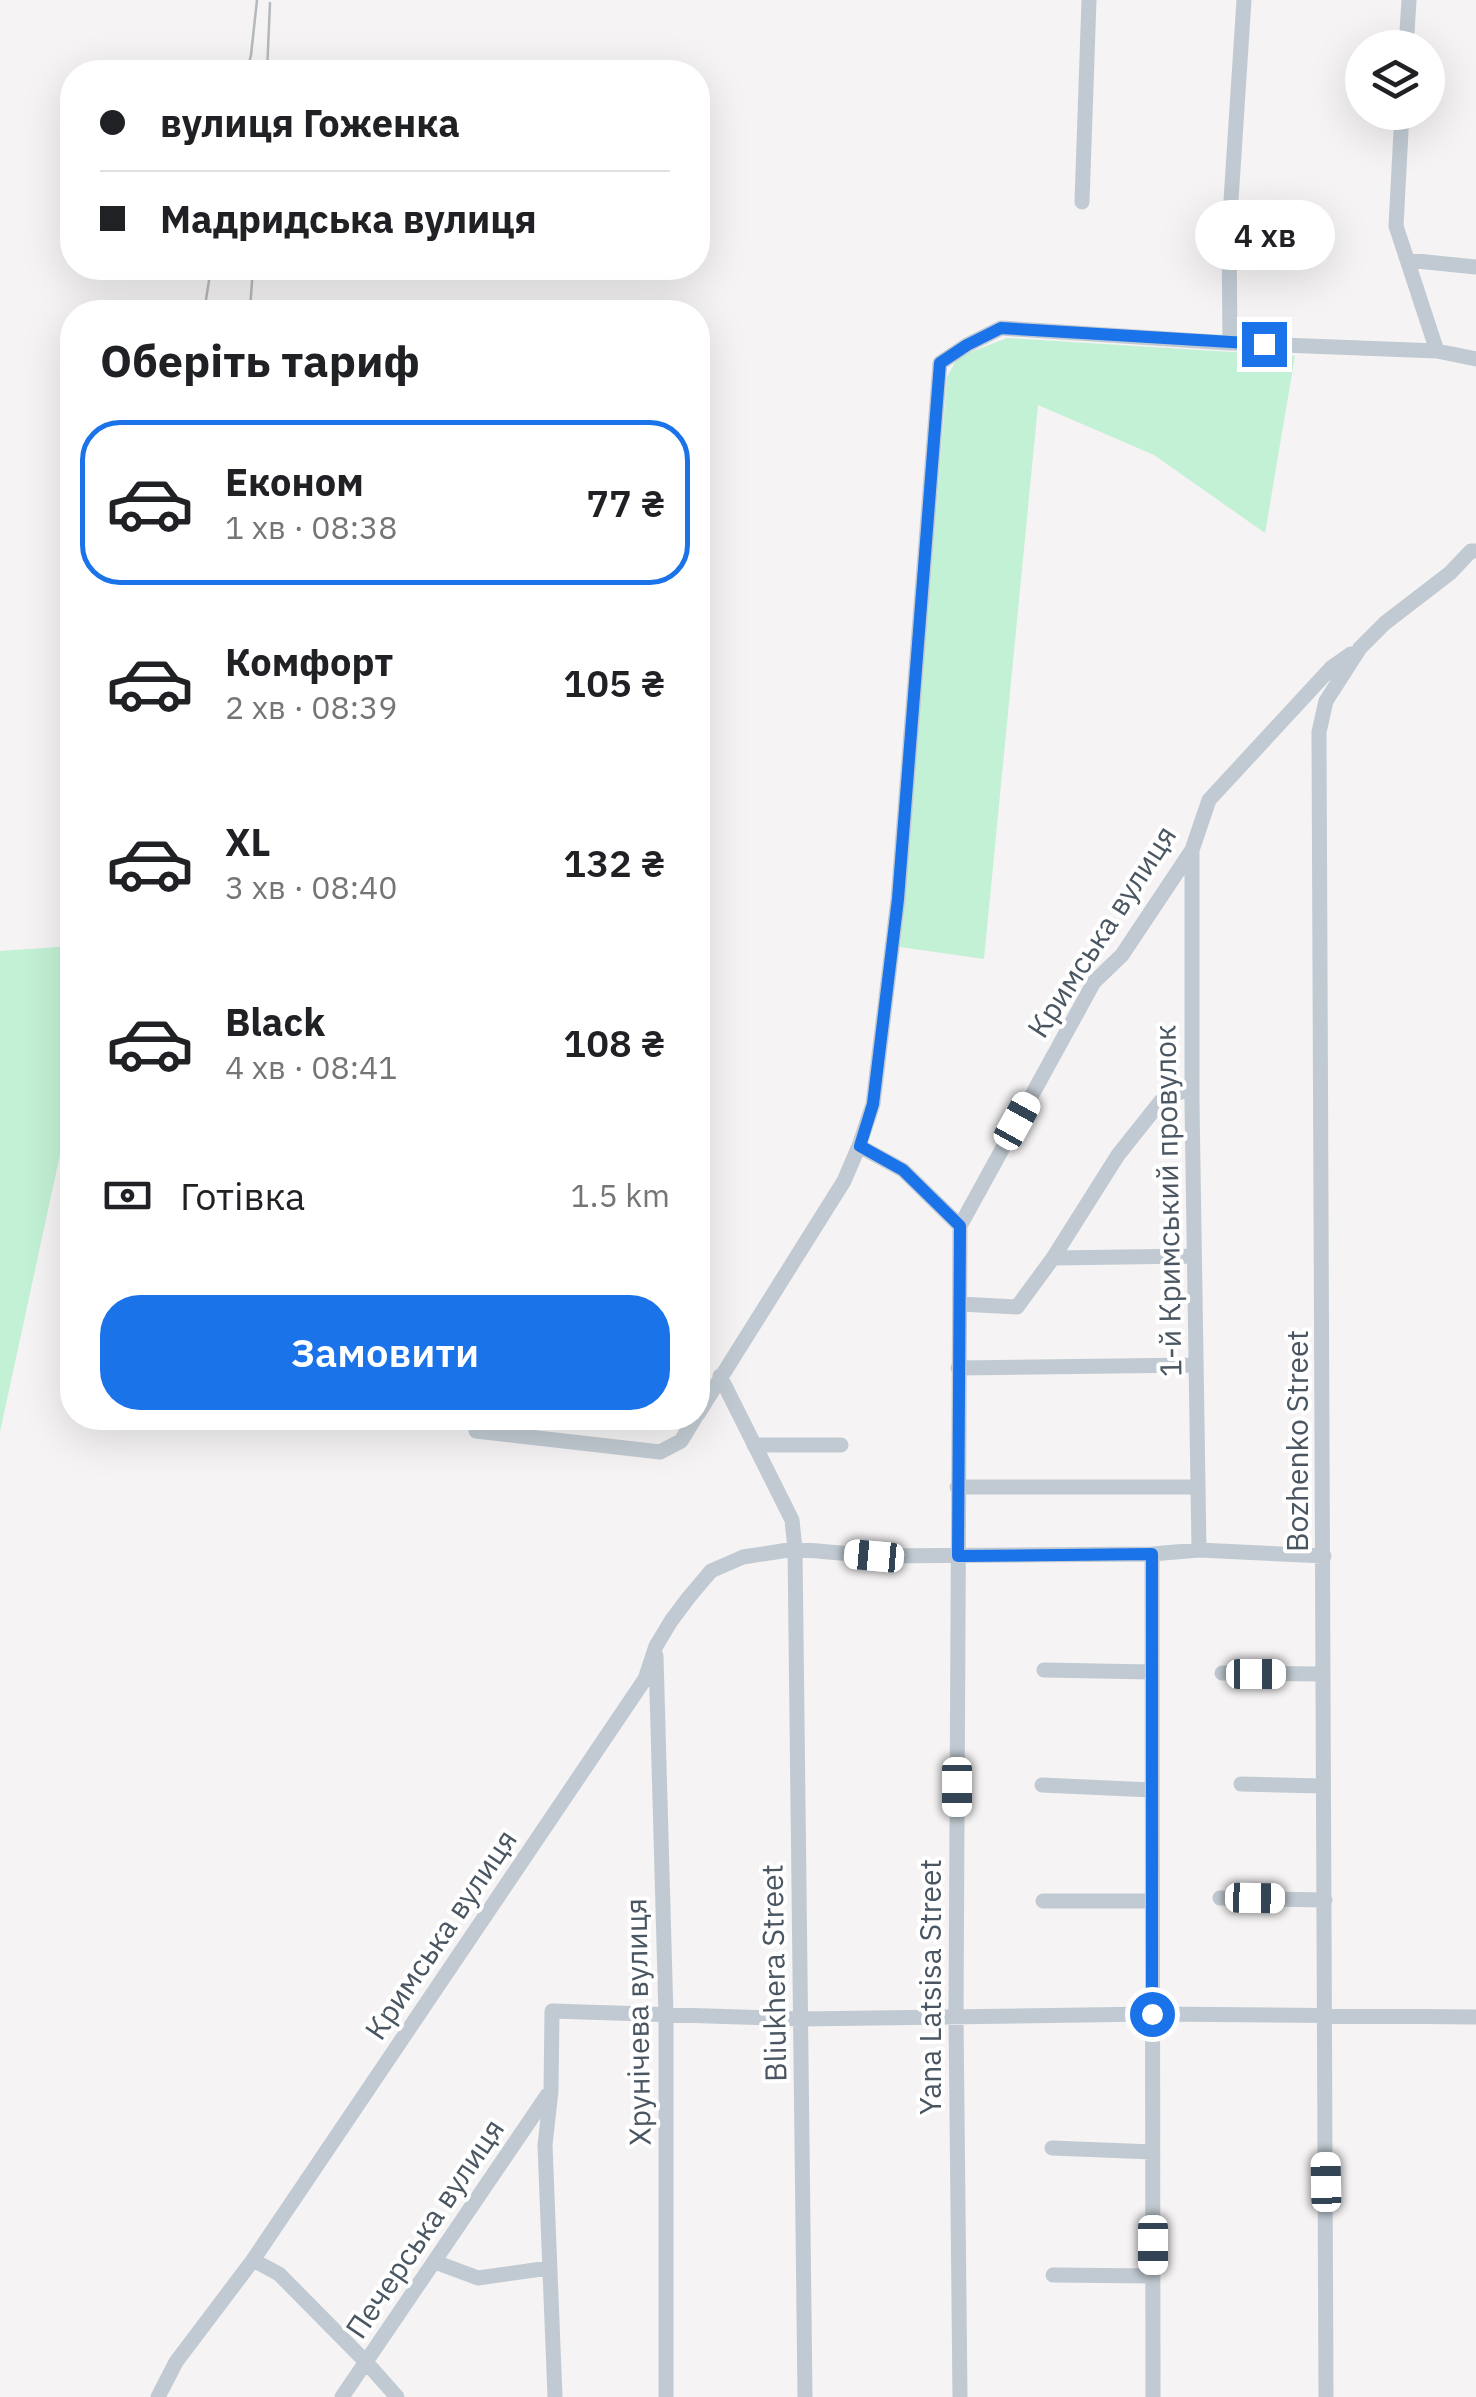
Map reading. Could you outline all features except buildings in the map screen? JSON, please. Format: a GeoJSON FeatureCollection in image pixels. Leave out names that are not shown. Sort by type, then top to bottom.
{"type":"FeatureCollection","features":[{"type":"Feature","properties":{"kind":"street"},"geometry":{"type":"LineString","coordinates":[[1082,202],[1089,0]]}},
{"type":"Feature","properties":{"kind":"street"},"geometry":{"type":"LineString","coordinates":[[1230,343],[1229,231],[1244,0]]}},
{"type":"Feature","properties":{"kind":"street"},"geometry":{"type":"LineString","coordinates":[[1407,30],[1409,0]]}},
{"type":"Feature","properties":{"kind":"street"},"geometry":{"type":"LineString","coordinates":[[1401,130],[1396,226],[1437,351]]}},
{"type":"Feature","properties":{"kind":"street"},"geometry":{"type":"LineString","coordinates":[[1407,260],[1476,267]]}},
{"type":"Feature","properties":{"kind":"street"},"geometry":{"type":"LineString","coordinates":[[710,1393],[844,1182],[873,1104],[898,899],[940,363],[1001,328],[1437,351],[1476,359]]}},
{"type":"Feature","properties":{"kind":"street","name":"Bozhenko Street"},"geometry":{"type":"LineString","coordinates":[[1326,2397],[1319,732],[1326,702],[1360,648],[1471,551],[1476,551]]}},
{"type":"Feature","properties":{"kind":"street","name":"Кримська вулиця"},"geometry":{"type":"LineString","coordinates":[[960,1226],[1094,982],[1122,956],[1192,850],[1210,800],[1331,668],[1360,648]]}},
{"type":"Feature","properties":{"kind":"street","name":"1-й Кримський провулок"},"geometry":{"type":"LineString","coordinates":[[1192,850],[1199,1550]]}},
{"type":"Feature","properties":{"kind":"street"},"geometry":{"type":"LineString","coordinates":[[960,1304],[1018,1307],[1118,1156],[1161,1101],[1192,1087]]}},
{"type":"Feature","properties":{"kind":"street"},"geometry":{"type":"LineString","coordinates":[[860,1146],[903,1170],[960,1226]]}},
{"type":"Feature","properties":{"kind":"street","name":"Yana Latsisa Street"},"geometry":{"type":"LineString","coordinates":[[960,1226],[956,2018],[960,2397]]}},
{"type":"Feature","properties":{"kind":"street"},"geometry":{"type":"LineString","coordinates":[[1053,1258],[1194,1256]]}},
{"type":"Feature","properties":{"kind":"street"},"geometry":{"type":"LineString","coordinates":[[958,1368],[1196,1365]]}},
{"type":"Feature","properties":{"kind":"street","name":"Bliukhera Street"},"geometry":{"type":"LineString","coordinates":[[720,1376],[792,1520],[795,1549],[805,2397]]}},
{"type":"Feature","properties":{"kind":"street"},"geometry":{"type":"LineString","coordinates":[[476,1431],[660,1452],[681,1441],[688,1430]]}},
{"type":"Feature","properties":{"kind":"street"},"geometry":{"type":"LineString","coordinates":[[754,1445],[841,1445]]}},
{"type":"Feature","properties":{"kind":"street"},"geometry":{"type":"LineString","coordinates":[[957,1487],[1198,1486]]}},
{"type":"Feature","properties":{"kind":"street","name":"Кримська вулиця"},"geometry":{"type":"LineString","coordinates":[[158,2397],[176,2362],[252,2260],[644,1679],[670,1621],[712,1571],[743,1557],[795,1549],[874,1556],[1152,1554],[1199,1550],[1324,1556]]}},
{"type":"Feature","properties":{"kind":"street"},"geometry":{"type":"LineString","coordinates":[[1152,1554],[1153,2397]]}},
{"type":"Feature","properties":{"kind":"street","name":"Хрунічева вулиця"},"geometry":{"type":"LineString","coordinates":[[656,1646],[666,2016],[666,2397]]}},
{"type":"Feature","properties":{"kind":"street"},"geometry":{"type":"LineString","coordinates":[[1044,1670],[1152,1672]]}},
{"type":"Feature","properties":{"kind":"street"},"geometry":{"type":"LineString","coordinates":[[1222,1673],[1322,1674]]}},
{"type":"Feature","properties":{"kind":"street"},"geometry":{"type":"LineString","coordinates":[[1241,1784],[1322,1786]]}},
{"type":"Feature","properties":{"kind":"street"},"geometry":{"type":"LineString","coordinates":[[1042,1785],[1152,1790]]}},
{"type":"Feature","properties":{"kind":"street"},"geometry":{"type":"LineString","coordinates":[[1220,1898],[1325,1900]]}},
{"type":"Feature","properties":{"kind":"street"},"geometry":{"type":"LineString","coordinates":[[1043,1901],[1152,1901]]}},
{"type":"Feature","properties":{"kind":"street"},"geometry":{"type":"LineString","coordinates":[[555,2397],[546,2144],[552,2011],[801,2019],[1152,2014],[1476,2017]]}},
{"type":"Feature","properties":{"kind":"street","name":"Печерська вулиця"},"geometry":{"type":"LineString","coordinates":[[342,2397],[550,2090]]}},
{"type":"Feature","properties":{"kind":"street"},"geometry":{"type":"LineString","coordinates":[[1052,2148],[1152,2152]]}},
{"type":"Feature","properties":{"kind":"street"},"geometry":{"type":"LineString","coordinates":[[252,2260],[278,2274],[396,2397]]}},
{"type":"Feature","properties":{"kind":"street"},"geometry":{"type":"LineString","coordinates":[[435,2262],[478,2278],[549,2268]]}},
{"type":"Feature","properties":{"kind":"street"},"geometry":{"type":"LineString","coordinates":[[1053,2275],[1153,2276]]}},
{"type":"Feature","properties":{"kind":"green space"},"geometry":{"type":"Polygon","coordinates":[[[1007,338],[1295,356],[1265,533],[1154,455],[1038,405],[984,959],[900,947],[947,377],[958,357],[1007,338]]]}},
{"type":"Feature","properties":{"kind":"green space"},"geometry":{"type":"Polygon","coordinates":[[[60,947],[60,1154],[0,1432],[0,951],[60,947]]]}},
{"type":"Feature","properties":{"kind":"railway"},"geometry":{"type":"LineString","coordinates":[[250,60],[257,0]]}},
{"type":"Feature","properties":{"kind":"railway"},"geometry":{"type":"LineString","coordinates":[[268,60],[270,3]]}},
{"type":"Feature","properties":{"kind":"railway"},"geometry":{"type":"LineString","coordinates":[[206,300],[209,280]]}},
{"type":"Feature","properties":{"kind":"railway"},"geometry":{"type":"LineString","coordinates":[[251,300],[252,280]]}},
{"type":"Feature","properties":{"kind":"route"},"geometry":{"type":"LineString","coordinates":[[1152,2014],[1152,1554],[958,1556],[960,1226],[903,1170],[860,1146],[873,1104],[898,899],[940,363],[1001,328],[1264,344]]}}]}
